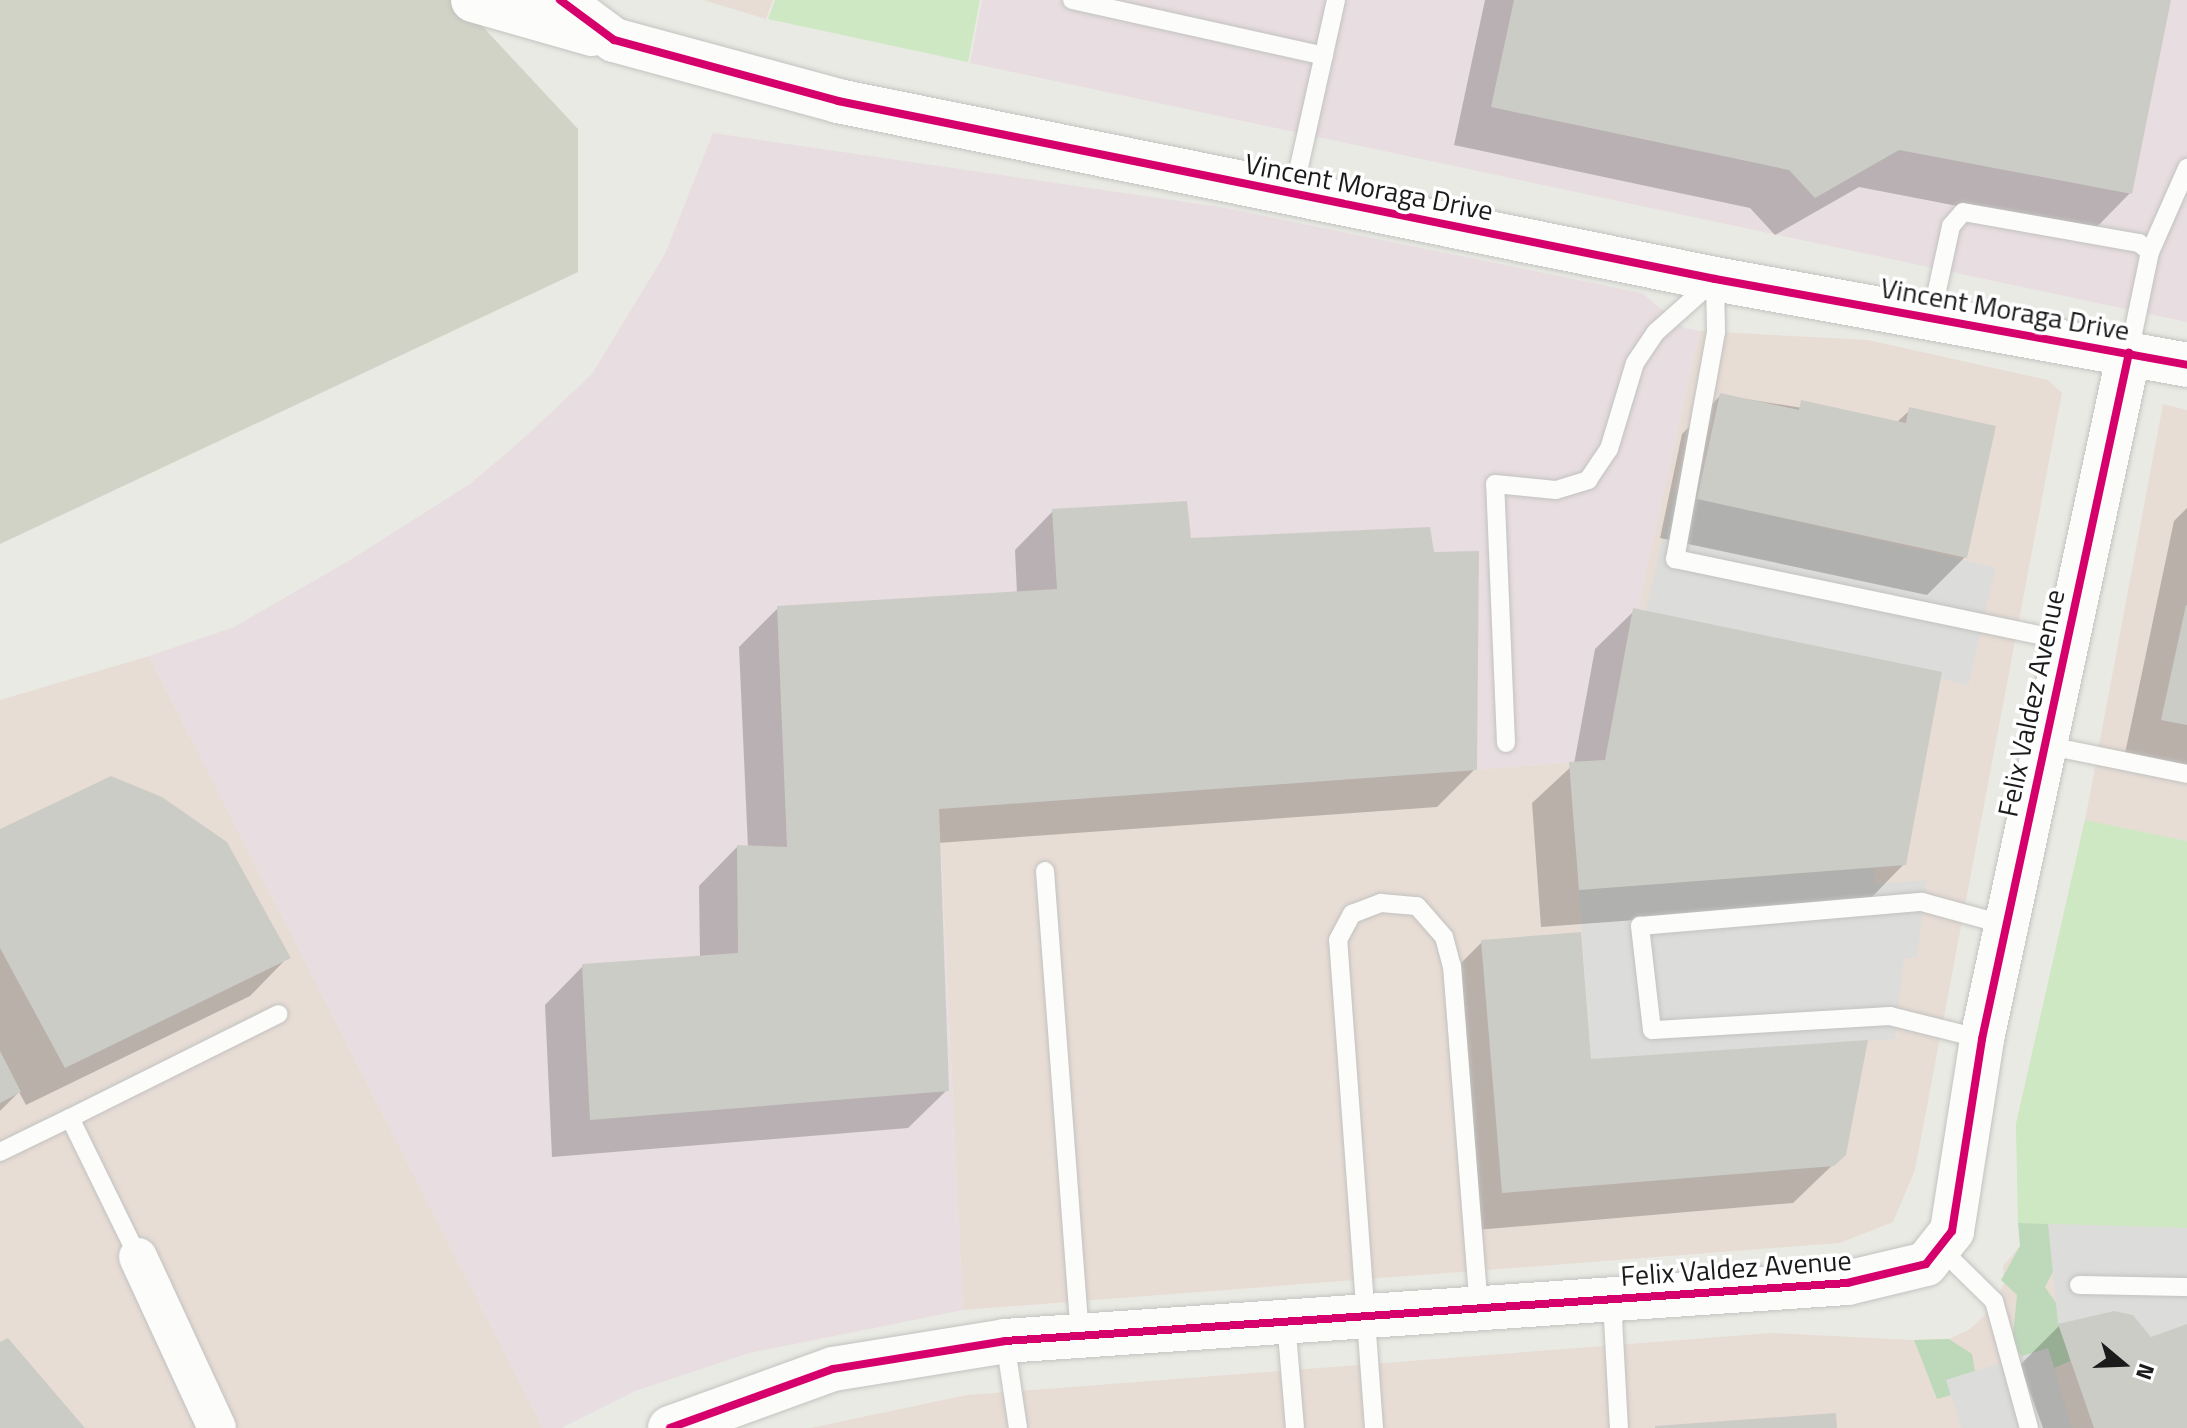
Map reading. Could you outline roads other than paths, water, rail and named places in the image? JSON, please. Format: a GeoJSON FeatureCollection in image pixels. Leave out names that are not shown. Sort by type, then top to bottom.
{"type":"FeatureCollection","features":[{"type":"Feature","properties":{"kind":"street"},"geometry":{"type":"LineString","coordinates":[[473,0],[614,40]]}},
{"type":"Feature","properties":{"kind":"street","name":"Vincent Moraga Drive"},"geometry":{"type":"LineString","coordinates":[[560,0],[614,40],[838,101],[1715,279],[2187,365]]}},
{"type":"Feature","properties":{"kind":"street","name":"Felix Valdez Avenue"},"geometry":{"type":"LineString","coordinates":[[670,1428],[833,1369],[1005,1341],[1847,1283],[1901,1275],[1941,1249],[1952,1231],[1982,1039],[2129,353]]}},
{"type":"Feature","properties":{"kind":"street"},"geometry":{"type":"LineString","coordinates":[[138,1257],[217,1428]]}},
{"type":"Feature","properties":{"kind":"lane"},"geometry":{"type":"LineString","coordinates":[[1072,0],[1157,9],[1324,56]]}},
{"type":"Feature","properties":{"kind":"lane"},"geometry":{"type":"LineString","coordinates":[[1293,194],[1336,0]]}},
{"type":"Feature","properties":{"kind":"lane"},"geometry":{"type":"LineString","coordinates":[[2129,353],[2150,252],[2187,168]]}},
{"type":"Feature","properties":{"kind":"lane"},"geometry":{"type":"LineString","coordinates":[[1931,318],[1951,226],[1963,212],[2139,243],[2150,252]]}},
{"type":"Feature","properties":{"kind":"lane"},"geometry":{"type":"LineString","coordinates":[[1715,279],[1716,332],[1675,559],[2067,641]]}},
{"type":"Feature","properties":{"kind":"lane"},"geometry":{"type":"LineString","coordinates":[[1506,743],[1495,484],[1556,490],[1588,480],[1609,449],[1635,363],[1656,332],[1715,279]]}},
{"type":"Feature","properties":{"kind":"lane"},"geometry":{"type":"LineString","coordinates":[[2045,745],[2187,774]]}},
{"type":"Feature","properties":{"kind":"lane"},"geometry":{"type":"LineString","coordinates":[[1045,871],[1080,1336]]}},
{"type":"Feature","properties":{"kind":"lane"},"geometry":{"type":"LineString","coordinates":[[1982,1039],[1890,1016],[1652,1030],[1640,926],[1922,902],[2006,925]]}},
{"type":"Feature","properties":{"kind":"lane"},"geometry":{"type":"LineString","coordinates":[[1374,1428],[1338,940],[1352,914],[1381,903],[1417,906],[1444,937],[1452,966],[1479,1308]]}},
{"type":"Feature","properties":{"kind":"lane"},"geometry":{"type":"LineString","coordinates":[[0,1152],[279,1014]]}},
{"type":"Feature","properties":{"kind":"lane"},"geometry":{"type":"LineString","coordinates":[[70,1118],[138,1257]]}},
{"type":"Feature","properties":{"kind":"lane"},"geometry":{"type":"LineString","coordinates":[[1941,1249],[1994,1301],[2029,1428]]}},
{"type":"Feature","properties":{"kind":"lane"},"geometry":{"type":"LineString","coordinates":[[2079,1285],[2187,1287]]}},
{"type":"Feature","properties":{"kind":"lane"},"geometry":{"type":"LineString","coordinates":[[1612,1300],[1619,1428]]}},
{"type":"Feature","properties":{"kind":"lane"},"geometry":{"type":"LineString","coordinates":[[1286,1321],[1295,1428]]}},
{"type":"Feature","properties":{"kind":"lane"},"geometry":{"type":"LineString","coordinates":[[1005,1341],[1018,1428]]}}]}
